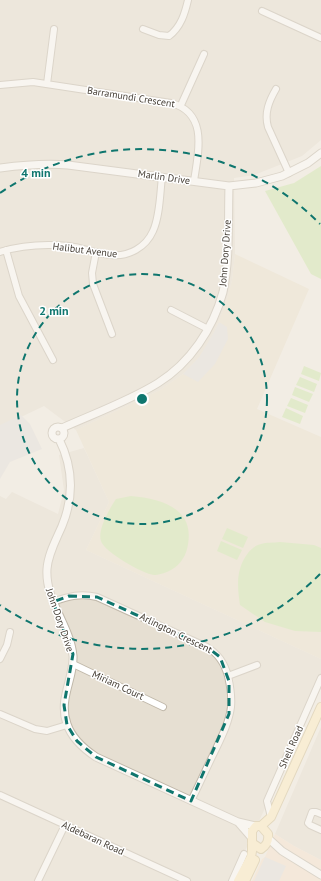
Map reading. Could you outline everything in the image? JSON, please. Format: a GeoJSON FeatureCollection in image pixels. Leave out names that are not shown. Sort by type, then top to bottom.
{"type":"FeatureCollection","features":[{"type":"Feature","properties":{"kind":"main road","name":"Shell Road"},"geometry":{"type":"LineString","coordinates":[[258,826],[271,817],[321,707]]}},
{"type":"Feature","properties":{"kind":"main road","name":"Shell Road"},"geometry":{"type":"LineString","coordinates":[[262,848],[277,814],[285,788]]}},
{"type":"Feature","properties":{"kind":"main road"},"geometry":{"type":"LineString","coordinates":[[238,881],[250,857],[252,831],[258,826],[268,836]]}},
{"type":"Feature","properties":{"kind":"main road"},"geometry":{"type":"LineString","coordinates":[[245,881],[262,848],[252,840]]}},
{"type":"Feature","properties":{"kind":"street"},"geometry":{"type":"LineString","coordinates":[[143,29],[160,35],[169,36],[174,32],[184,16],[188,0]]}},
{"type":"Feature","properties":{"kind":"street"},"geometry":{"type":"LineString","coordinates":[[262,11],[321,38]]}},
{"type":"Feature","properties":{"kind":"street"},"geometry":{"type":"LineString","coordinates":[[47,84],[54,30]]}},
{"type":"Feature","properties":{"kind":"street"},"geometry":{"type":"LineString","coordinates":[[181,105],[204,54]]}},
{"type":"Feature","properties":{"kind":"street","name":"Barramundi Crescent"},"geometry":{"type":"LineString","coordinates":[[0,85],[27,82],[47,84],[181,105],[196,122],[198,132],[199,143],[194,181]]}},
{"type":"Feature","properties":{"kind":"street"},"geometry":{"type":"LineString","coordinates":[[276,89],[268,104],[266,120],[289,173]]}},
{"type":"Feature","properties":{"kind":"street","name":"Marlin Drive"},"geometry":{"type":"LineString","coordinates":[[0,168],[48,164],[90,167],[229,186],[270,180],[289,173],[308,163],[321,153]]}},
{"type":"Feature","properties":{"kind":"street","name":"Halibut Avenue"},"geometry":{"type":"LineString","coordinates":[[3,251],[27,246],[47,245],[70,246],[110,255],[127,254],[143,245],[150,238],[154,230],[162,177]]}},
{"type":"Feature","properties":{"kind":"street","name":"John Dory Drive"},"geometry":{"type":"LineString","coordinates":[[229,186],[223,291],[208,329],[201,341],[190,355],[170,375],[158,384],[62,428],[64,434],[59,439],[67,455],[70,502],[67,514],[51,552],[47,567],[48,584],[53,602],[70,642],[73,654],[73,664],[66,688],[64,705],[67,725],[77,741],[96,757],[238,822],[258,826]]}},
{"type":"Feature","properties":{"kind":"street"},"geometry":{"type":"LineString","coordinates":[[3,251],[19,296],[53,360]]}},
{"type":"Feature","properties":{"kind":"street"},"geometry":{"type":"LineString","coordinates":[[96,252],[92,273],[93,284],[112,334]]}},
{"type":"Feature","properties":{"kind":"street"},"geometry":{"type":"LineString","coordinates":[[172,310],[208,329]]}},
{"type":"Feature","properties":{"kind":"street","name":"Arlington Crescent"},"geometry":{"type":"LineString","coordinates":[[53,602],[79,594],[97,597],[211,649],[220,657],[228,676],[231,705],[227,724],[191,801]]}},
{"type":"Feature","properties":{"kind":"street"},"geometry":{"type":"LineString","coordinates":[[0,659],[7,645],[10,632]]}},
{"type":"Feature","properties":{"kind":"street","name":"Miriam Court"},"geometry":{"type":"LineString","coordinates":[[73,664],[163,707]]}},
{"type":"Feature","properties":{"kind":"street"},"geometry":{"type":"LineString","coordinates":[[228,676],[257,665]]}},
{"type":"Feature","properties":{"kind":"street","name":"Shell Road"},"geometry":{"type":"LineString","coordinates":[[271,817],[267,801],[321,678]]}},
{"type":"Feature","properties":{"kind":"street"},"geometry":{"type":"LineString","coordinates":[[0,714],[30,728],[41,730],[48,731],[67,725]]}},
{"type":"Feature","properties":{"kind":"street","name":"Aldebaran Road"},"geometry":{"type":"LineString","coordinates":[[0,795],[187,881]]}},
{"type":"Feature","properties":{"kind":"street"},"geometry":{"type":"LineString","coordinates":[[321,814],[312,812],[308,823],[321,830]]}},
{"type":"Feature","properties":{"kind":"street","name":"John Dory Drive"},"geometry":{"type":"LineString","coordinates":[[238,822],[252,840]]}},
{"type":"Feature","properties":{"kind":"street"},"geometry":{"type":"LineString","coordinates":[[38,881],[65,825]]}},
{"type":"Feature","properties":{"kind":"street"},"geometry":{"type":"LineString","coordinates":[[268,836],[282,851],[321,875]]}},
{"type":"Feature","properties":{"kind":"street"},"geometry":{"type":"LineString","coordinates":[[262,848],[282,851]]}},
{"type":"Feature","properties":{"kind":"street"},"geometry":{"type":"LineString","coordinates":[[232,881],[244,854]]}},
{"type":"Feature","properties":{"kind":"highlighted area"},"geometry":{"type":"Polygon","coordinates":[[[69,596],[97,597],[207,647],[220,657],[229,681],[229,714],[191,801],[96,757],[77,741],[67,725],[64,705],[73,654],[53,602],[69,596]]]}},
{"type":"Feature","properties":{"kind":"shaded area"},"geometry":{"type":"Polygon","coordinates":[[[0,0],[321,0],[321,140],[302,156],[254,175],[234,178],[235,254],[232,280],[225,307],[214,332],[199,357],[183,374],[160,390],[76,430],[44,406],[2,426],[0,430],[0,0]]]}},
{"type":"Feature","properties":{"kind":"shaded area"},"geometry":{"type":"Polygon","coordinates":[[[235,254],[309,289],[257,409],[321,437],[321,659],[86,550],[109,502],[76,430],[160,390],[183,374],[198,357],[214,332],[225,306],[232,280],[235,254]]]}},
{"type":"Feature","properties":{"kind":"shaded area"},"geometry":{"type":"Polygon","coordinates":[[[219,322],[227,327],[228,339],[215,364],[198,382],[183,374],[199,357],[219,322]]]}},
{"type":"Feature","properties":{"kind":"shaded area"},"geometry":{"type":"Polygon","coordinates":[[[21,415],[30,424],[42,449],[10,462],[0,479],[0,425],[21,415]]]}},
{"type":"Feature","properties":{"kind":"shaded area"},"geometry":{"type":"Polygon","coordinates":[[[84,448],[109,502],[86,550],[321,659],[321,688],[231,881],[0,881],[0,496],[6,499],[12,492],[58,514],[64,490],[59,455],[84,448]]]}},
{"type":"Feature","properties":{"kind":"shaded area"},"geometry":{"type":"Polygon","coordinates":[[[321,727],[321,860],[275,834],[321,727]]]}},
{"type":"Feature","properties":{"kind":"shaded area"},"geometry":{"type":"Polygon","coordinates":[[[275,834],[321,860],[321,881],[252,881],[275,834]]]}},
{"type":"Feature","properties":{"kind":"shaded area"},"geometry":{"type":"Polygon","coordinates":[[[265,857],[286,866],[279,881],[254,881],[265,857]]]}},
{"type":"Feature","properties":{"kind":"green space"},"geometry":{"type":"Polygon","coordinates":[[[321,166],[321,279],[311,274],[265,191],[294,183],[321,166]]]}},
{"type":"Feature","properties":{"kind":"green space"},"geometry":{"type":"Polygon","coordinates":[[[304,366],[321,373],[319,381],[301,374],[304,366]]]}},
{"type":"Feature","properties":{"kind":"green space"},"geometry":{"type":"Polygon","coordinates":[[[300,377],[317,384],[314,392],[296,385],[300,377]]]}},
{"type":"Feature","properties":{"kind":"green space"},"geometry":{"type":"Polygon","coordinates":[[[295,387],[313,394],[309,402],[292,395],[295,387]]]}},
{"type":"Feature","properties":{"kind":"green space"},"geometry":{"type":"Polygon","coordinates":[[[291,398],[308,405],[305,413],[287,406],[291,398]]]}},
{"type":"Feature","properties":{"kind":"green space"},"geometry":{"type":"Polygon","coordinates":[[[286,408],[303,416],[300,424],[282,417],[286,408]]]}},
{"type":"Feature","properties":{"kind":"green space"},"geometry":{"type":"Polygon","coordinates":[[[131,496],[155,500],[175,509],[182,515],[187,524],[189,535],[187,549],[181,562],[172,569],[157,575],[149,574],[133,567],[116,556],[104,546],[101,541],[100,536],[102,525],[116,499],[131,496]]]}},
{"type":"Feature","properties":{"kind":"green space"},"geometry":{"type":"Polygon","coordinates":[[[227,528],[248,537],[243,548],[222,539],[227,528]]]}},
{"type":"Feature","properties":{"kind":"green space"},"geometry":{"type":"Polygon","coordinates":[[[221,541],[242,550],[237,560],[217,551],[221,541]]]}},
{"type":"Feature","properties":{"kind":"green space"},"geometry":{"type":"Polygon","coordinates":[[[280,542],[314,545],[321,548],[321,632],[295,631],[265,622],[240,605],[238,578],[244,559],[257,545],[280,542]]]}}]}
